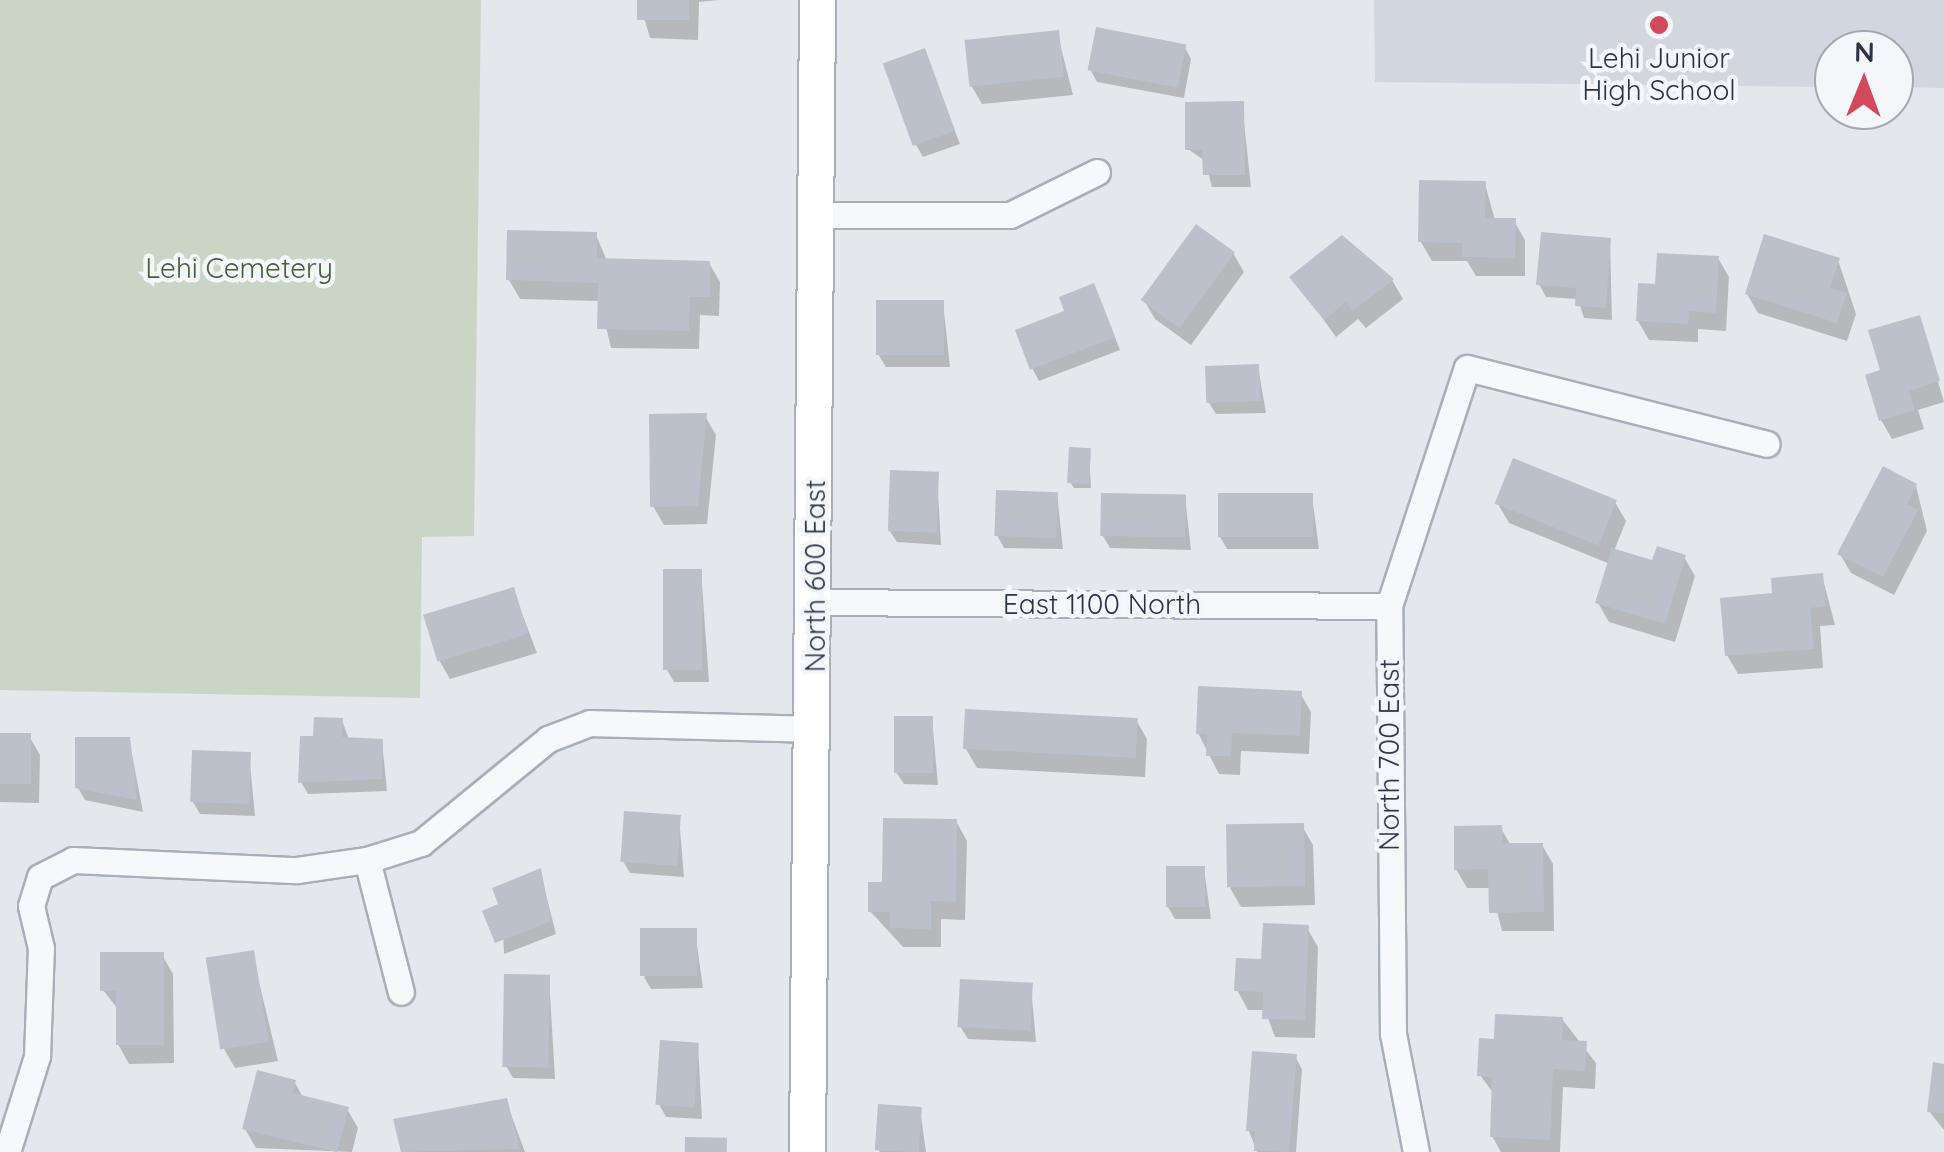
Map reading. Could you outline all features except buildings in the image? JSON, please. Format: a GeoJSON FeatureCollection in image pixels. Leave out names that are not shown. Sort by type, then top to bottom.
{"type":"FeatureCollection","features":[{"type":"Feature","properties":{"kind":"street","name":"North 600 East"},"geometry":{"type":"LineString","coordinates":[[807,1152],[814,729],[817,0]]}},
{"type":"Feature","properties":{"kind":"street"},"geometry":{"type":"LineString","coordinates":[[818,215],[1010,215],[1097,172]]}},
{"type":"Feature","properties":{"kind":"street","name":"North 700 East"},"geometry":{"type":"LineString","coordinates":[[1416,1152],[1393,1034],[1389,606],[1467,368],[1767,444]]}},
{"type":"Feature","properties":{"kind":"street","name":"East 1100 North"},"geometry":{"type":"LineString","coordinates":[[815,602],[1389,606]]}},
{"type":"Feature","properties":{"kind":"street"},"geometry":{"type":"LineString","coordinates":[[7,1152],[37,1056],[41,948],[31,906],[40,877],[73,860],[297,870],[367,860],[421,843],[548,739],[590,723],[814,729]]}},
{"type":"Feature","properties":{"kind":"street"},"geometry":{"type":"LineString","coordinates":[[367,860],[401,992]]}},
{"type":"Feature","properties":{"kind":"shaded area","name":"Lehi Junior High School"},"geometry":{"type":"Polygon","coordinates":[[[1374,0],[1944,0],[1944,88],[1914,87],[1914,30],[1814,30],[1814,87],[1375,82],[1374,0]]]}},
{"type":"Feature","properties":{"kind":"green space","name":"Lehi Cemetery"},"geometry":{"type":"Polygon","coordinates":[[[0,0],[481,0],[474,536],[422,537],[420,698],[0,690],[0,0]]]}},
{"type":"Feature","properties":{"kind":"place","name":"Lehi Junior High School"},"geometry":{"type":"Point","coordinates":[1659,25]}}]}
